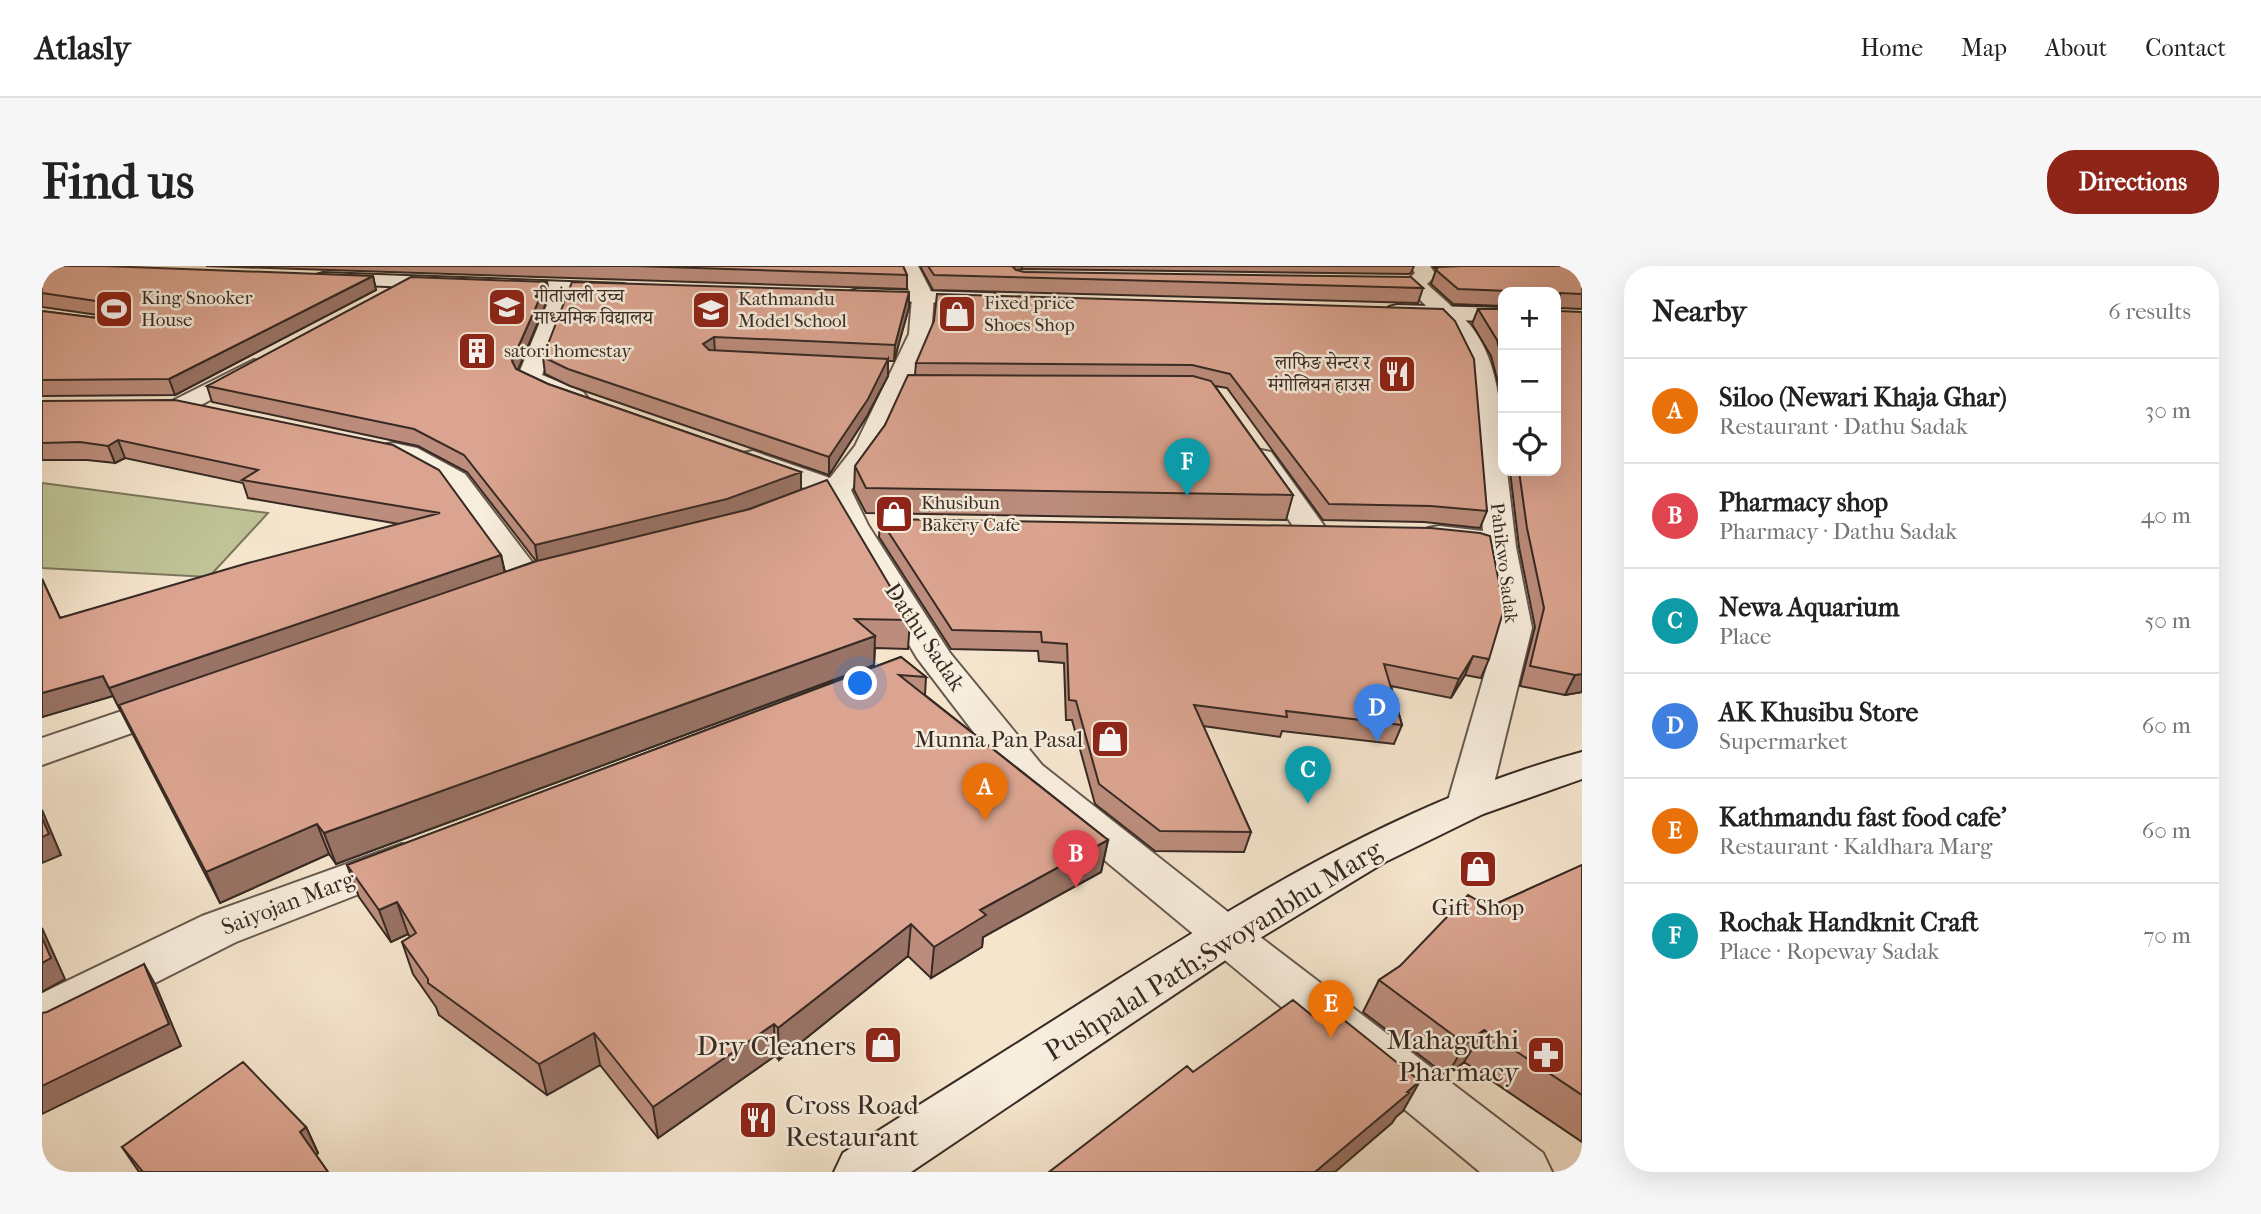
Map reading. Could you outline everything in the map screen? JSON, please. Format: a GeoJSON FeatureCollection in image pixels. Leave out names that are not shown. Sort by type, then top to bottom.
{"type":"FeatureCollection","features":[{"type":"Feature","properties":{"kind":"street"},"geometry":{"type":"LineString","coordinates":[[783,510],[836,490],[911,387],[923,297],[908,266]]}},
{"type":"Feature","properties":{"kind":"street","name":"Pahikwo Sadak"},"geometry":{"type":"LineString","coordinates":[[1407,277],[1462,330],[1483,373],[1500,547],[1514,628],[1468,804]]}},
{"type":"Feature","properties":{"kind":"street"},"geometry":{"type":"LineString","coordinates":[[304,279],[410,283],[565,282],[648,290]]}},
{"type":"Feature","properties":{"kind":"street"},"geometry":{"type":"LineString","coordinates":[[565,282],[529,379],[600,406]]}},
{"type":"Feature","properties":{"kind":"street"},"geometry":{"type":"LineString","coordinates":[[373,302],[410,283]]}},
{"type":"Feature","properties":{"kind":"street"},"geometry":{"type":"LineString","coordinates":[[841,295],[1006,300]]}},
{"type":"Feature","properties":{"kind":"street"},"geometry":{"type":"LineString","coordinates":[[1379,312],[1498,315]]}},
{"type":"Feature","properties":{"kind":"street"},"geometry":{"type":"LineString","coordinates":[[221,414],[169,406],[277,354]]}},
{"type":"Feature","properties":{"kind":"street"},"geometry":{"type":"LineString","coordinates":[[1244,435],[1328,534],[1274,533]]}},
{"type":"Feature","properties":{"kind":"street"},"geometry":{"type":"LineString","coordinates":[[367,445],[407,454],[455,480],[529,580]]}},
{"type":"Feature","properties":{"kind":"street"},"geometry":{"type":"LineString","coordinates":[[719,447],[836,490]]}},
{"type":"Feature","properties":{"kind":"street","name":"Dathu Sadak"},"geometry":{"type":"LineString","coordinates":[[836,490],[853,525],[935,658],[1028,775],[1225,936],[1523,1172]]}},
{"type":"Feature","properties":{"kind":"street"},"geometry":{"type":"LineString","coordinates":[[853,525],[893,526]]}},
{"type":"Feature","properties":{"kind":"street"},"geometry":{"type":"LineString","coordinates":[[1410,534],[1478,540],[1500,547]]}},
{"type":"Feature","properties":{"kind":"street"},"geometry":{"type":"LineString","coordinates":[[896,673],[935,658]]}},
{"type":"Feature","properties":{"kind":"street"},"geometry":{"type":"LineString","coordinates":[[42,752],[200,696]]}},
{"type":"Feature","properties":{"kind":"street","name":"Pushpalal Path;Swoyanbhu Marg"},"geometry":{"type":"LineString","coordinates":[[863,1172],[1225,936],[1369,851],[1468,804],[1582,765]]}},
{"type":"Feature","properties":{"kind":"street","name":"Saiyojan Marg"},"geometry":{"type":"LineString","coordinates":[[42,1016],[219,929],[440,845]]}},
{"type":"Feature","properties":{"kind":"green space"},"geometry":{"type":"Polygon","coordinates":[[[42,483],[268,513],[209,577],[42,568],[42,483]]]}},
{"type":"Feature","properties":{"kind":"building"},"geometry":{"type":"Polygon","coordinates":[[[42,266],[373,276],[169,379],[42,380],[42,311],[105,319],[116,316],[119,309],[116,304],[42,293],[42,266]]]}},
{"type":"Feature","properties":{"kind":"building"},"geometry":{"type":"Polygon","coordinates":[[[636,266],[903,266],[907,275],[636,266]]]}},
{"type":"Feature","properties":{"kind":"building"},"geometry":{"type":"Polygon","coordinates":[[[928,266],[1012,266],[1024,272],[1411,277],[1423,288],[934,275],[928,266]]]}},
{"type":"Feature","properties":{"kind":"building"},"geometry":{"type":"Polygon","coordinates":[[[1582,266],[1582,294],[1561,293],[1561,287],[1498,287],[1498,291],[1458,289],[1436,270],[1438,267],[1582,266]]]}},
{"type":"Feature","properties":{"kind":"building"},"geometry":{"type":"Polygon","coordinates":[[[411,277],[547,282],[512,361],[516,369],[548,384],[801,472],[727,499],[535,545],[464,455],[414,429],[207,386],[411,277]]]}},
{"type":"Feature","properties":{"kind":"building"},"geometry":{"type":"Polygon","coordinates":[[[572,282],[909,292],[895,345],[714,337],[703,344],[709,350],[888,359],[868,399],[829,457],[568,369],[543,357],[572,282]]]}},
{"type":"Feature","properties":{"kind":"building"},"geometry":{"type":"Polygon","coordinates":[[[937,294],[1443,309],[1455,321],[1474,359],[1487,511],[1431,506],[1329,504],[1230,374],[1192,365],[916,363],[934,321],[937,294]]]}},
{"type":"Feature","properties":{"kind":"building"},"geometry":{"type":"Polygon","coordinates":[[[1478,309],[1498,309],[1498,344],[1478,309]]]}},
{"type":"Feature","properties":{"kind":"building"},"geometry":{"type":"Polygon","coordinates":[[[1561,311],[1582,312],[1582,674],[1530,666],[1544,608],[1527,528],[1520,476],[1561,476],[1561,311]]]}},
{"type":"Feature","properties":{"kind":"building"},"geometry":{"type":"Polygon","coordinates":[[[908,375],[1193,376],[1211,381],[1293,495],[866,488],[855,466],[885,425],[908,375]]]}},
{"type":"Feature","properties":{"kind":"building"},"geometry":{"type":"Polygon","coordinates":[[[175,400],[393,445],[439,470],[501,555],[109,688],[103,676],[42,693],[42,579],[60,618],[248,563],[440,513],[242,480],[258,470],[118,440],[108,446],[80,442],[42,443],[42,401],[175,400]]]}},
{"type":"Feature","properties":{"kind":"building"},"geometry":{"type":"Polygon","coordinates":[[[827,480],[910,620],[855,619],[875,636],[324,833],[317,824],[206,872],[119,705],[537,561],[750,509],[827,480]]]}},
{"type":"Feature","properties":{"kind":"building"},"geometry":{"type":"Polygon","coordinates":[[[880,519],[1431,528],[1480,533],[1490,536],[1504,609],[1489,659],[1473,656],[1459,679],[1384,664],[1402,725],[1286,711],[1287,717],[1194,705],[1251,832],[1160,831],[1099,784],[1076,701],[1069,700],[1067,644],[1042,642],[1041,632],[952,630],[880,519]]]}},
{"type":"Feature","properties":{"kind":"building"},"geometry":{"type":"Polygon","coordinates":[[[901,657],[926,677],[899,675],[1108,840],[980,910],[986,915],[934,947],[911,924],[778,1028],[774,1024],[653,1107],[594,1033],[539,1064],[428,983],[428,979],[402,942],[416,933],[397,902],[379,910],[347,865],[901,657]]]}},
{"type":"Feature","properties":{"kind":"building"},"geometry":{"type":"Polygon","coordinates":[[[42,818],[49,834],[42,837],[42,818]]]}},
{"type":"Feature","properties":{"kind":"building"},"geometry":{"type":"Polygon","coordinates":[[[1582,865],[1582,1095],[1484,1030],[1465,1044],[1379,980],[1400,966],[1468,895],[1489,907],[1582,865]]]}},
{"type":"Feature","properties":{"kind":"building"},"geometry":{"type":"Polygon","coordinates":[[[42,937],[51,958],[42,963],[42,937]]]}},
{"type":"Feature","properties":{"kind":"building"},"geometry":{"type":"Polygon","coordinates":[[[144,964],[169,1024],[42,1086],[42,1013],[144,964]]]}},
{"type":"Feature","properties":{"kind":"building"},"geometry":{"type":"Polygon","coordinates":[[[1293,1000],[1320,1022],[1334,1012],[1420,1081],[1315,1172],[1049,1172],[1187,1066],[1193,1072],[1293,1000]]]}},
{"type":"Feature","properties":{"kind":"building"},"geometry":{"type":"Polygon","coordinates":[[[243,1062],[306,1127],[300,1132],[328,1172],[143,1172],[122,1147],[243,1062]]]}},
{"type":"Feature","properties":{"kind":"place","name":"गीतांजली उच्च माध्यमिक विद्यालय"},"geometry":{"type":"Point","coordinates":[507,307]}},
{"type":"Feature","properties":{"kind":"place","name":"King Snooker House"},"geometry":{"type":"Point","coordinates":[114,309]}},
{"type":"Feature","properties":{"kind":"place","name":"Kathmandu Model School"},"geometry":{"type":"Point","coordinates":[711,310]}},
{"type":"Feature","properties":{"kind":"place","name":"Fixed price Shoes Shop"},"geometry":{"type":"Point","coordinates":[957,314]}},
{"type":"Feature","properties":{"kind":"place","name":"satori homestay"},"geometry":{"type":"Point","coordinates":[477,351]}},
{"type":"Feature","properties":{"kind":"place","name":"लाफिङ सेन्टर र मंगोलियन हाउस"},"geometry":{"type":"Point","coordinates":[1397,374]}},
{"type":"Feature","properties":{"kind":"place","name":"Rochak Handknit Craft"},"geometry":{"type":"Point","coordinates":[1187,496]}},
{"type":"Feature","properties":{"kind":"place","name":"Khusibun Bakery Cafe"},"geometry":{"type":"Point","coordinates":[894,514]}},
{"type":"Feature","properties":{"kind":"place","name":"Munna Pan Pasal"},"geometry":{"type":"Point","coordinates":[1110,739]}},
{"type":"Feature","properties":{"kind":"place","name":"AK Khusibu Store"},"geometry":{"type":"Point","coordinates":[1377,742]}},
{"type":"Feature","properties":{"kind":"place","name":"Newa Aquarium"},"geometry":{"type":"Point","coordinates":[1308,804]}},
{"type":"Feature","properties":{"kind":"place","name":"Siloo (Newari Khaja Ghar)"},"geometry":{"type":"Point","coordinates":[985,821]}},
{"type":"Feature","properties":{"kind":"place","name":"Gift Shop"},"geometry":{"type":"Point","coordinates":[1478,869]}},
{"type":"Feature","properties":{"kind":"place","name":"Pharmacy shop"},"geometry":{"type":"Point","coordinates":[1076,888]}},
{"type":"Feature","properties":{"kind":"place","name":"Kathmandu fast food cafe'"},"geometry":{"type":"Point","coordinates":[1331,1038]}},
{"type":"Feature","properties":{"kind":"place","name":"Dry Cleaners"},"geometry":{"type":"Point","coordinates":[883,1045]}},
{"type":"Feature","properties":{"kind":"place","name":"Mahaguthi Pharmacy"},"geometry":{"type":"Point","coordinates":[1546,1055]}},
{"type":"Feature","properties":{"kind":"place","name":"Cross Road Restaurant"},"geometry":{"type":"Point","coordinates":[758,1120]}}]}
